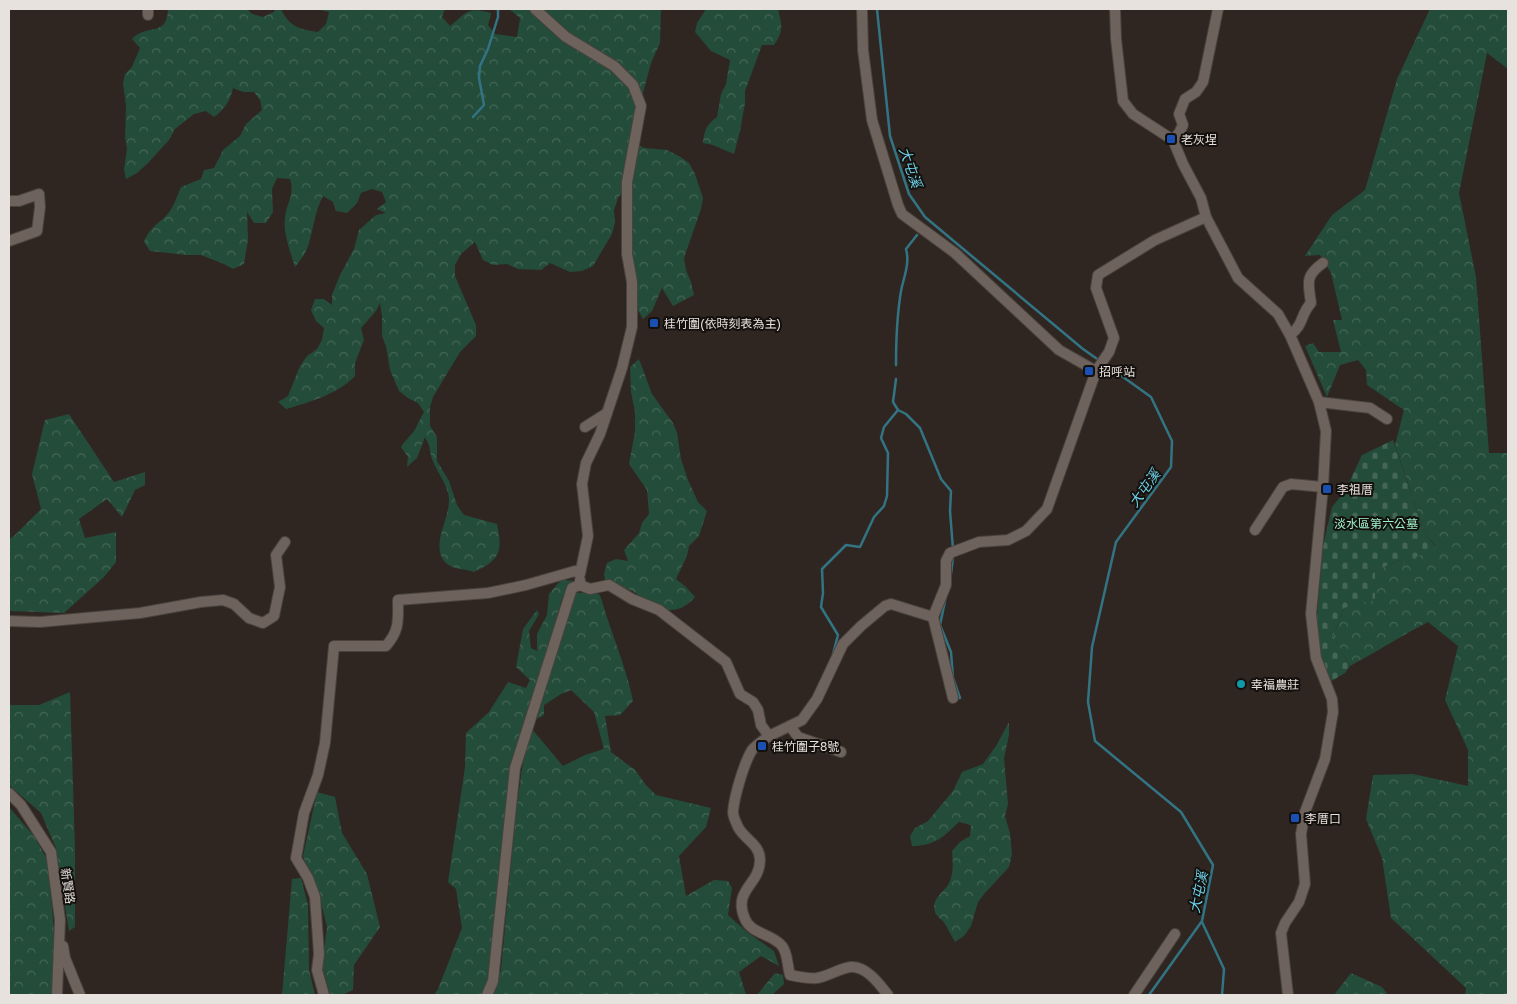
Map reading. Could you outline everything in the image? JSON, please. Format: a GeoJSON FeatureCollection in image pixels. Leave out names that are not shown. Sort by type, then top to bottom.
{"type":"FeatureCollection","features":[{"type":"Feature","properties":{"kind":"street"},"geometry":{"type":"LineString","coordinates":[[487,995],[493,981],[515,768],[572,588],[580,580],[588,536],[582,484],[586,463],[607,414],[622,368],[632,327],[632,282],[627,254],[626,182],[641,106],[633,85],[614,66],[566,37],[535,9]]}},
{"type":"Feature","properties":{"kind":"street"},"geometry":{"type":"LineString","coordinates":[[862,9],[863,50],[872,120],[902,214],[955,254],[1059,350],[1097,369]]}},
{"type":"Feature","properties":{"kind":"street"},"geometry":{"type":"LineString","coordinates":[[1115,9],[1116,39],[1123,101],[1133,114],[1173,140],[1201,198],[1206,218],[1238,278],[1278,314],[1290,335],[1319,402],[1326,431],[1323,488],[1311,614],[1316,658],[1332,699],[1333,712],[1325,759],[1305,812],[1300,834],[1305,884],[1299,902],[1285,923],[1281,933],[1288,995]]}},
{"type":"Feature","properties":{"kind":"street"},"geometry":{"type":"LineString","coordinates":[[1173,140],[1179,134],[1183,125],[1179,114],[1184,99],[1196,92],[1203,82],[1218,9]]}},
{"type":"Feature","properties":{"kind":"street"},"geometry":{"type":"LineString","coordinates":[[9,201],[19,201],[39,194],[40,207],[37,231],[9,241]]}},
{"type":"Feature","properties":{"kind":"street"},"geometry":{"type":"LineString","coordinates":[[953,698],[933,617],[946,585],[946,561],[954,552],[979,542],[1008,540],[1026,531],[1047,509],[1097,369],[1109,352],[1114,338],[1096,288],[1098,274],[1154,240],[1206,218]]}},
{"type":"Feature","properties":{"kind":"street"},"geometry":{"type":"LineString","coordinates":[[1290,335],[1299,328],[1305,310],[1311,303],[1308,279],[1313,270],[1323,263]]}},
{"type":"Feature","properties":{"kind":"street"},"geometry":{"type":"LineString","coordinates":[[1319,402],[1370,408],[1388,419]]}},
{"type":"Feature","properties":{"kind":"street"},"geometry":{"type":"LineString","coordinates":[[586,427],[607,414]]}},
{"type":"Feature","properties":{"kind":"street"},"geometry":{"type":"LineString","coordinates":[[1255,530],[1283,487],[1292,484],[1323,488]]}},
{"type":"Feature","properties":{"kind":"street"},"geometry":{"type":"LineString","coordinates":[[9,621],[40,622],[140,613],[223,600],[234,604],[249,618],[263,623],[274,616],[280,586],[276,555],[285,542]]}},
{"type":"Feature","properties":{"kind":"street"},"geometry":{"type":"LineString","coordinates":[[324,995],[317,970],[319,954],[316,897],[308,878],[296,858],[304,813],[318,775],[325,743],[334,646],[386,646],[394,637],[398,622],[398,600],[488,593],[526,585],[566,572],[575,571],[580,580],[590,589],[610,585],[632,599],[659,610],[726,662],[740,694],[753,702],[758,710],[761,725],[770,736]]}},
{"type":"Feature","properties":{"kind":"street"},"geometry":{"type":"LineString","coordinates":[[888,995],[867,973],[858,968],[851,967],[817,978],[804,978],[790,974],[786,952],[780,944],[750,926],[746,922],[740,907],[745,890],[760,868],[760,857],[753,843],[744,838],[733,815],[741,778],[752,749],[770,736],[802,720],[817,699],[843,644],[861,626],[885,606],[891,604],[933,617]]}},
{"type":"Feature","properties":{"kind":"street"},"geometry":{"type":"LineString","coordinates":[[790,726],[798,737],[841,752]]}},
{"type":"Feature","properties":{"kind":"street","name":"新賢路"},"geometry":{"type":"LineString","coordinates":[[9,793],[21,805],[51,852],[60,920],[57,995]]}},
{"type":"Feature","properties":{"kind":"street"},"geometry":{"type":"LineString","coordinates":[[60,920],[65,958],[80,995]]}},
{"type":"Feature","properties":{"kind":"street"},"geometry":{"type":"LineString","coordinates":[[1134,995],[1175,934]]}},
{"type":"Feature","properties":{"kind":"green space"},"geometry":{"type":"Polygon","coordinates":[[[168,9],[247,9],[252,14],[263,17],[274,12],[275,9],[281,9],[291,23],[306,30],[318,32],[326,24],[329,12],[317,9],[445,9],[442,17],[450,26],[464,14],[477,10],[491,13],[488,25],[495,34],[517,37],[520,18],[509,9],[661,9],[660,43],[651,63],[636,119],[631,129],[634,142],[644,148],[667,150],[679,156],[689,163],[695,174],[703,198],[684,258],[694,295],[673,306],[662,288],[652,311],[643,319],[638,310],[636,300],[625,188],[618,198],[614,210],[615,222],[612,234],[593,266],[582,271],[570,272],[550,263],[541,270],[518,269],[507,264],[493,265],[483,260],[475,242],[461,254],[455,265],[455,276],[476,325],[476,336],[460,352],[433,397],[430,407],[430,426],[437,437],[437,461],[449,481],[457,505],[464,515],[497,524],[499,548],[494,559],[483,568],[474,572],[455,568],[448,565],[441,555],[439,548],[448,507],[448,494],[432,459],[425,437],[417,458],[407,467],[408,457],[401,447],[414,431],[424,412],[418,403],[399,391],[390,370],[386,346],[382,336],[380,303],[376,311],[361,328],[364,340],[355,363],[355,376],[340,388],[323,397],[286,409],[278,402],[288,396],[300,366],[307,356],[317,349],[322,340],[324,328],[316,321],[311,310],[315,299],[324,299],[332,305],[332,295],[354,249],[359,230],[376,215],[386,213],[377,209],[386,202],[382,192],[372,189],[361,193],[357,203],[347,213],[336,211],[333,202],[323,196],[316,213],[308,246],[295,267],[285,229],[286,212],[292,190],[290,179],[277,178],[272,189],[273,212],[266,223],[254,223],[247,212],[248,239],[244,264],[233,269],[201,255],[150,251],[144,242],[151,230],[167,215],[181,187],[201,179],[204,170],[214,168],[223,150],[240,136],[246,124],[262,110],[260,100],[254,92],[243,92],[233,88],[227,104],[218,114],[214,117],[206,111],[194,114],[175,129],[169,140],[148,163],[137,173],[126,179],[124,169],[127,149],[125,137],[126,106],[123,83],[125,74],[132,67],[140,48],[132,39],[138,34],[164,24],[168,9]]]}},
{"type":"Feature","properties":{"kind":"green space"},"geometry":{"type":"Polygon","coordinates":[[[706,9],[778,9],[781,28],[779,35],[774,45],[762,45],[745,91],[745,103],[734,154],[703,143],[707,128],[717,117],[730,60],[711,51],[695,32],[697,23],[706,9]]]}},
{"type":"Feature","properties":{"kind":"green space"},"geometry":{"type":"Polygon","coordinates":[[[1430,9],[1508,9],[1508,69],[1487,53],[1459,193],[1476,277],[1489,453],[1508,453],[1508,995],[1465,995],[1466,988],[1391,918],[1382,858],[1366,819],[1373,775],[1413,774],[1468,786],[1468,750],[1445,700],[1458,646],[1428,622],[1350,666],[1333,636],[1344,608],[1375,571],[1399,560],[1403,564],[1436,546],[1425,534],[1395,445],[1404,410],[1367,385],[1366,370],[1358,360],[1340,365],[1327,397],[1305,346],[1313,343],[1319,352],[1341,352],[1333,320],[1342,320],[1331,273],[1320,255],[1305,256],[1332,215],[1365,190],[1397,79],[1430,9]]]}},
{"type":"Feature","properties":{"kind":"green space"},"geometry":{"type":"Polygon","coordinates":[[[639,359],[652,394],[673,423],[688,480],[698,502],[707,511],[699,536],[689,546],[687,556],[676,579],[695,597],[689,603],[675,610],[661,610],[638,604],[637,594],[633,591],[626,588],[606,586],[604,574],[607,563],[616,559],[628,561],[624,550],[639,533],[642,523],[649,514],[647,490],[629,464],[635,432],[635,412],[631,392],[630,367],[639,359]]]}},
{"type":"Feature","properties":{"kind":"green space"},"geometry":{"type":"Polygon","coordinates":[[[69,414],[114,482],[145,472],[145,485],[135,490],[122,517],[107,499],[79,519],[85,538],[116,532],[116,562],[104,577],[64,613],[9,611],[9,539],[41,509],[32,474],[45,420],[69,414]]]}},
{"type":"Feature","properties":{"kind":"green space","name":"淡水區第六公墓"},"geometry":{"type":"Polygon","coordinates":[[[1393,440],[1425,534],[1436,547],[1403,564],[1399,560],[1375,571],[1375,600],[1344,608],[1333,636],[1350,666],[1345,673],[1330,682],[1320,656],[1316,628],[1323,546],[1332,507],[1345,491],[1362,455],[1393,440]]]}},
{"type":"Feature","properties":{"kind":"green space"},"geometry":{"type":"Polygon","coordinates":[[[561,580],[575,581],[563,596],[511,769],[488,981],[483,995],[434,995],[462,928],[456,889],[448,882],[465,767],[466,733],[489,712],[508,682],[526,688],[530,680],[516,667],[523,629],[537,610],[539,614],[529,631],[531,648],[537,651],[537,634],[547,615],[549,594],[561,580]]]}},
{"type":"Feature","properties":{"kind":"green space"},"geometry":{"type":"Polygon","coordinates":[[[592,592],[599,594],[601,598],[633,701],[620,715],[605,716],[611,752],[635,770],[656,795],[711,808],[706,827],[679,856],[686,896],[714,880],[728,881],[732,888],[728,915],[747,932],[774,951],[779,966],[761,956],[739,972],[746,995],[491,995],[501,970],[516,812],[523,762],[531,728],[563,766],[585,755],[604,749],[594,712],[571,690],[544,705],[544,715],[537,719],[555,649],[574,593],[592,592]]]}},
{"type":"Feature","properties":{"kind":"green space"},"geometry":{"type":"Polygon","coordinates":[[[70,692],[75,848],[75,927],[69,931],[56,848],[41,813],[9,785],[9,705],[39,705],[70,692]]]}},
{"type":"Feature","properties":{"kind":"green space"},"geometry":{"type":"Polygon","coordinates":[[[1009,722],[1009,735],[1004,758],[1008,804],[1005,816],[1010,833],[1012,854],[1009,867],[978,902],[971,926],[964,936],[955,942],[943,921],[937,916],[934,904],[950,881],[953,868],[952,851],[960,842],[970,836],[971,825],[959,822],[938,840],[920,846],[912,846],[910,836],[915,828],[928,821],[953,791],[962,772],[983,764],[996,746],[1009,722]]]}},
{"type":"Feature","properties":{"kind":"green space"},"geometry":{"type":"Polygon","coordinates":[[[317,792],[335,797],[342,833],[367,874],[380,927],[354,965],[353,990],[342,995],[330,995],[322,965],[327,927],[320,899],[303,856],[317,792]]]}},
{"type":"Feature","properties":{"kind":"green space"},"geometry":{"type":"Polygon","coordinates":[[[9,807],[34,836],[48,861],[55,944],[53,995],[9,995],[9,807]]]}},
{"type":"Feature","properties":{"kind":"green space"},"geometry":{"type":"Polygon","coordinates":[[[301,878],[308,905],[309,970],[315,995],[282,995],[292,879],[301,878]]]}},
{"type":"Feature","properties":{"kind":"green space"},"geometry":{"type":"Polygon","coordinates":[[[775,973],[783,975],[784,984],[772,995],[757,995],[775,973]]]}},
{"type":"Feature","properties":{"kind":"green space"},"geometry":{"type":"Polygon","coordinates":[[[1351,973],[1382,987],[1388,995],[1334,995],[1351,973]]]}},
{"type":"Feature","properties":{"kind":"waterway"},"geometry":{"type":"LineString","coordinates":[[473,117],[484,105],[479,78],[480,66],[488,49],[498,17],[498,9]]}},
{"type":"Feature","properties":{"kind":"waterway","name":"大屯溪"},"geometry":{"type":"LineString","coordinates":[[877,9],[890,136],[909,194],[925,217],[1083,349],[1100,361]]}},
{"type":"Feature","properties":{"kind":"waterway"},"geometry":{"type":"LineString","coordinates":[[896,365],[899,309],[907,265],[906,249],[917,235]]}},
{"type":"Feature","properties":{"kind":"waterway","name":"大屯溪"},"geometry":{"type":"LineString","coordinates":[[1105,364],[1151,397],[1172,441],[1171,467],[1116,542],[1092,647],[1088,702],[1095,741],[1181,812],[1213,865],[1202,921],[1149,995]]}},
{"type":"Feature","properties":{"kind":"waterway"},"geometry":{"type":"LineString","coordinates":[[896,379],[893,402],[898,410],[906,414],[920,428],[941,479],[951,491],[950,511],[953,549]]}},
{"type":"Feature","properties":{"kind":"waterway"},"geometry":{"type":"LineString","coordinates":[[833,654],[838,635],[821,607],[823,593],[822,569],[846,545],[860,547],[874,517],[884,506],[887,496],[888,453],[881,438],[884,427],[898,410]]}},
{"type":"Feature","properties":{"kind":"waterway"},"geometry":{"type":"LineString","coordinates":[[951,574],[953,557]]}},
{"type":"Feature","properties":{"kind":"waterway"},"geometry":{"type":"LineString","coordinates":[[946,596],[940,625],[951,652],[953,678],[960,698]]}},
{"type":"Feature","properties":{"kind":"waterway"},"geometry":{"type":"LineString","coordinates":[[1202,922],[1224,969],[1222,995]]}},
{"type":"Feature","properties":{"kind":"place","name":"老灰埕"},"geometry":{"type":"Point","coordinates":[1171,139]}},
{"type":"Feature","properties":{"kind":"place","name":"桂竹圍(依時刻表為主)"},"geometry":{"type":"Point","coordinates":[654,323]}},
{"type":"Feature","properties":{"kind":"place","name":"招呼站"},"geometry":{"type":"Point","coordinates":[1089,371]}},
{"type":"Feature","properties":{"kind":"place","name":"李祖厝"},"geometry":{"type":"Point","coordinates":[1327,489]}},
{"type":"Feature","properties":{"kind":"place","name":"幸福農莊"},"geometry":{"type":"Point","coordinates":[1241,684]}},
{"type":"Feature","properties":{"kind":"place","name":"桂竹圍子8號"},"geometry":{"type":"Point","coordinates":[762,746]}},
{"type":"Feature","properties":{"kind":"place","name":"李厝口"},"geometry":{"type":"Point","coordinates":[1295,818]}}]}
